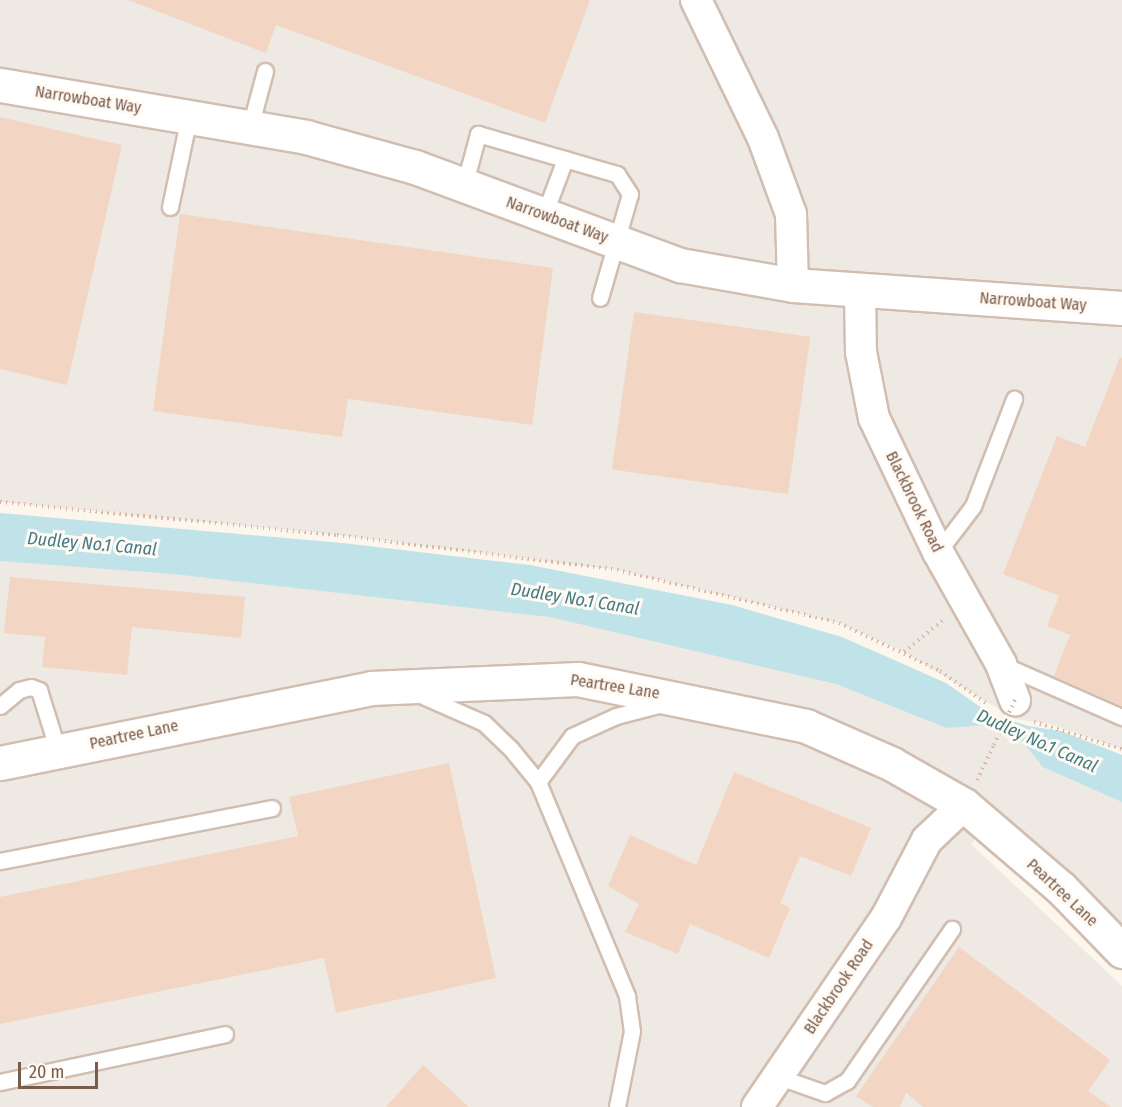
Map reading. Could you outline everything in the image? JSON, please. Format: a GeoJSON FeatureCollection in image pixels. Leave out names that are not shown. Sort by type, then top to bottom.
{"type":"FeatureCollection","features":[{"type":"Feature","properties":{"kind":"street"},"geometry":{"type":"LineString","coordinates":[[696,0],[763,138],[790,214],[793,285]]}},
{"type":"Feature","properties":{"kind":"street","name":"Narrowboat Way"},"geometry":{"type":"LineString","coordinates":[[0,86],[306,137],[415,167],[680,265],[793,285],[1122,308]]}},
{"type":"Feature","properties":{"kind":"street","name":"Blackbrook Road"},"geometry":{"type":"LineString","coordinates":[[860,291],[861,352],[873,418],[938,552],[1001,664],[1009,712]]}},
{"type":"Feature","properties":{"kind":"street","name":"Peartree Lane"},"geometry":{"type":"LineString","coordinates":[[0,764],[286,703],[371,688],[578,679],[682,698],[806,726],[892,764],[964,806],[1061,888],[1122,951]]}},
{"type":"Feature","properties":{"kind":"street","name":"Blackbrook Road"},"geometry":{"type":"LineString","coordinates":[[757,1107],[886,918],[927,840],[964,806]]}},
{"type":"Feature","properties":{"kind":"lane"},"geometry":{"type":"LineString","coordinates":[[250,128],[265,71]]}},
{"type":"Feature","properties":{"kind":"lane"},"geometry":{"type":"LineString","coordinates":[[170,207],[189,117]]}},
{"type":"Feature","properties":{"kind":"lane"},"geometry":{"type":"LineString","coordinates":[[464,186],[478,134],[617,174],[630,194],[614,241],[600,298]]}},
{"type":"Feature","properties":{"kind":"lane"},"geometry":{"type":"LineString","coordinates":[[544,215],[565,159]]}},
{"type":"Feature","properties":{"kind":"lane"},"geometry":{"type":"LineString","coordinates":[[938,552],[973,506],[1014,399]]}},
{"type":"Feature","properties":{"kind":"lane"},"geometry":{"type":"LineString","coordinates":[[1001,664],[1122,717]]}},
{"type":"Feature","properties":{"kind":"lane"},"geometry":{"type":"LineString","coordinates":[[0,706],[19,690],[31,687],[39,690],[58,751]]}},
{"type":"Feature","properties":{"kind":"lane"},"geometry":{"type":"LineString","coordinates":[[405,687],[484,723],[511,749],[538,782],[627,996],[632,1031],[617,1107]]}},
{"type":"Feature","properties":{"kind":"lane"},"geometry":{"type":"LineString","coordinates":[[538,782],[572,736],[616,716],[682,698]]}},
{"type":"Feature","properties":{"kind":"lane"},"geometry":{"type":"LineString","coordinates":[[0,861],[272,808]]}},
{"type":"Feature","properties":{"kind":"lane"},"geometry":{"type":"LineString","coordinates":[[779,1077],[825,1094],[847,1081],[952,928]]}},
{"type":"Feature","properties":{"kind":"lane"},"geometry":{"type":"LineString","coordinates":[[0,1082],[225,1034]]}},
{"type":"Feature","properties":{"kind":"path"},"geometry":{"type":"LineString","coordinates":[[0,502],[337,535],[617,570],[839,623],[904,652],[1009,712],[1122,749]]}},
{"type":"Feature","properties":{"kind":"path"},"geometry":{"type":"LineString","coordinates":[[904,652],[939,621],[971,610]]}},
{"type":"Feature","properties":{"kind":"path"},"geometry":{"type":"LineString","coordinates":[[964,806],[1009,712]]}},
{"type":"Feature","properties":{"kind":"shaded area"},"geometry":{"type":"Polygon","coordinates":[[[0,0],[1122,0],[1122,749],[1050,724],[1015,719],[904,652],[839,623],[617,570],[337,535],[0,502],[0,0]]]}},
{"type":"Feature","properties":{"kind":"shaded area"},"geometry":{"type":"Polygon","coordinates":[[[0,536],[315,564],[837,662],[1122,778],[1122,924],[997,812],[971,844],[1122,986],[1122,1107],[0,1107],[0,536]]]}},
{"type":"Feature","properties":{"kind":"water","name":"Dudley No.1 Canal"},"geometry":{"type":"Polygon","coordinates":[[[0,513],[343,543],[530,565],[732,605],[842,637],[946,683],[989,713],[1028,726],[1061,731],[1122,755],[1122,802],[1043,767],[1019,737],[985,725],[947,728],[836,684],[550,617],[173,574],[0,561],[0,513]]]}},
{"type":"Feature","properties":{"kind":"building"},"geometry":{"type":"Polygon","coordinates":[[[128,0],[590,0],[545,123],[276,25],[266,53],[128,0]]]}},
{"type":"Feature","properties":{"kind":"building"},"geometry":{"type":"Polygon","coordinates":[[[0,117],[122,145],[67,385],[0,369],[0,117]]]}},
{"type":"Feature","properties":{"kind":"building"},"geometry":{"type":"Polygon","coordinates":[[[180,214],[553,268],[532,425],[348,399],[342,437],[153,411],[180,214]]]}},
{"type":"Feature","properties":{"kind":"building"},"geometry":{"type":"Polygon","coordinates":[[[634,312],[810,337],[788,494],[612,469],[634,312]]]}},
{"type":"Feature","properties":{"kind":"building"},"geometry":{"type":"Polygon","coordinates":[[[1120,357],[1122,358],[1122,706],[1054,676],[1070,635],[1047,626],[1059,596],[1003,574],[1057,436],[1085,447],[1120,357]]]}},
{"type":"Feature","properties":{"kind":"building"},"geometry":{"type":"Polygon","coordinates":[[[10,577],[245,597],[241,638],[132,627],[127,675],[42,667],[45,637],[4,633],[10,577]]]}},
{"type":"Feature","properties":{"kind":"building"},"geometry":{"type":"Polygon","coordinates":[[[449,763],[496,978],[336,1013],[324,958],[0,1024],[0,897],[298,836],[289,797],[449,763]]]}},
{"type":"Feature","properties":{"kind":"building"},"geometry":{"type":"Polygon","coordinates":[[[734,772],[871,828],[851,876],[800,856],[780,903],[790,908],[769,958],[690,924],[678,954],[625,932],[639,904],[608,886],[630,835],[696,865],[734,772]]]}},
{"type":"Feature","properties":{"kind":"building"},"geometry":{"type":"Polygon","coordinates":[[[959,947],[1110,1060],[1088,1091],[1111,1107],[923,1107],[906,1093],[900,1107],[873,1107],[856,1096],[959,947]]]}},
{"type":"Feature","properties":{"kind":"building"},"geometry":{"type":"Polygon","coordinates":[[[423,1065],[469,1107],[386,1107],[423,1065]]]}}]}
